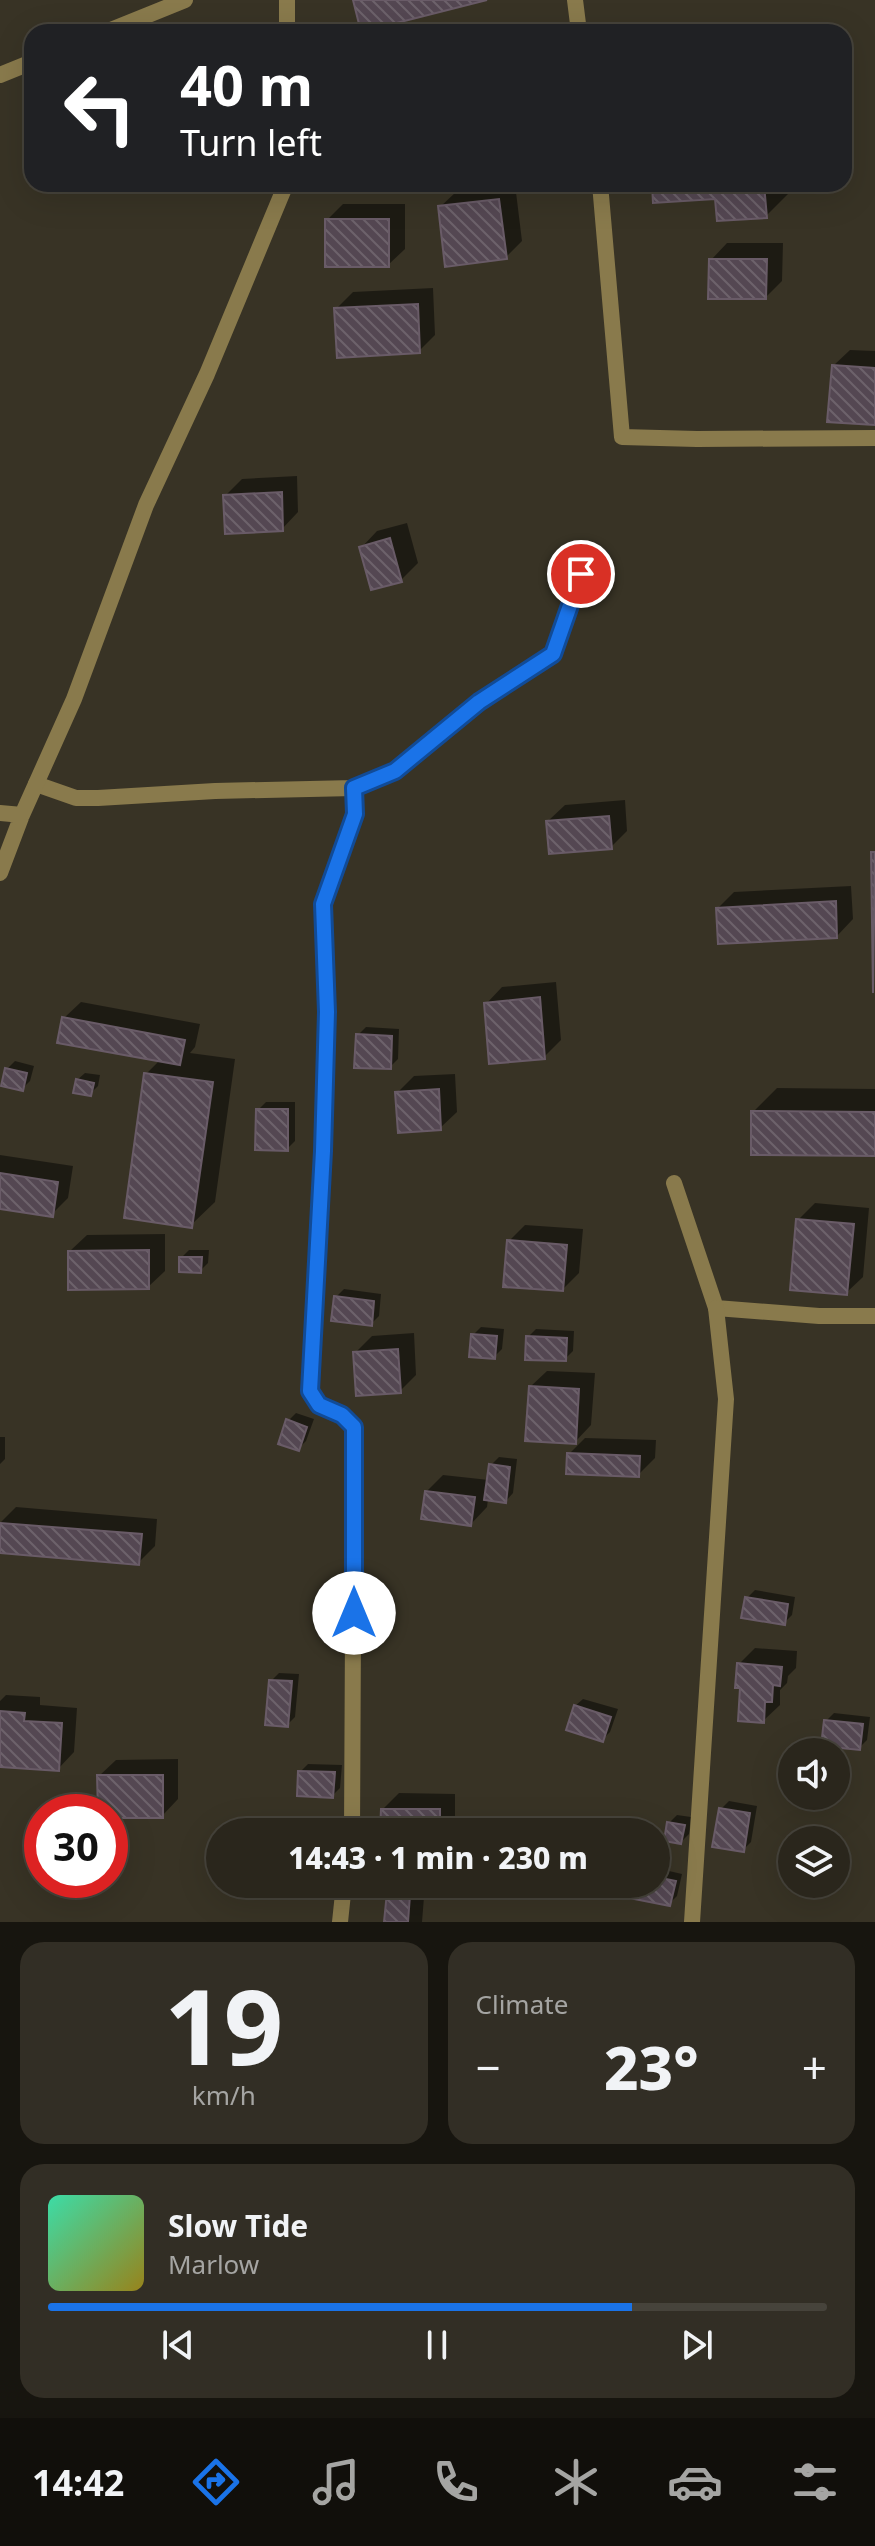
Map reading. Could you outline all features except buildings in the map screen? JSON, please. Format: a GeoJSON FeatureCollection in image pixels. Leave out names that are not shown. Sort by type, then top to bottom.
{"type":"FeatureCollection","features":[{"type":"Feature","properties":{"kind":"street"},"geometry":{"type":"LineString","coordinates":[[126,24],[185,0]]}},
{"type":"Feature","properties":{"kind":"street"},"geometry":{"type":"LineString","coordinates":[[287,0],[287,24]]}},
{"type":"Feature","properties":{"kind":"street"},"geometry":{"type":"LineString","coordinates":[[575,0],[578,24]]}},
{"type":"Feature","properties":{"kind":"street"},"geometry":{"type":"LineString","coordinates":[[0,75],[24,65]]}},
{"type":"Feature","properties":{"kind":"street"},"geometry":{"type":"LineString","coordinates":[[0,873],[22,815],[74,699],[146,505],[207,374],[283,192]]}},
{"type":"Feature","properties":{"kind":"street"},"geometry":{"type":"LineString","coordinates":[[601,192],[622,437],[875,438]]}},
{"type":"Feature","properties":{"kind":"street"},"geometry":{"type":"LineString","coordinates":[[36,784],[76,798],[354,788],[395,771],[479,702],[553,654],[581,574]]}},
{"type":"Feature","properties":{"kind":"street"},"geometry":{"type":"LineString","coordinates":[[352,1818],[354,1427],[342,1415],[319,1405],[310,1391],[322,1179],[327,1012],[323,904],[355,814],[354,788]]}},
{"type":"Feature","properties":{"kind":"street"},"geometry":{"type":"LineString","coordinates":[[0,813],[22,815]]}},
{"type":"Feature","properties":{"kind":"street"},"geometry":{"type":"LineString","coordinates":[[674,1183],[716,1308],[726,1399],[692,1922]]}},
{"type":"Feature","properties":{"kind":"street"},"geometry":{"type":"LineString","coordinates":[[716,1308],[819,1316],[875,1316]]}},
{"type":"Feature","properties":{"kind":"street"},"geometry":{"type":"LineString","coordinates":[[340,1922],[343,1898]]}},
{"type":"Feature","properties":{"kind":"route"},"geometry":{"type":"LineString","coordinates":[[354,1613],[354,1427],[342,1415],[319,1405],[310,1391],[322,1179],[327,1012],[323,904],[355,814],[354,788],[395,771],[479,702],[553,654],[581,574]]}}]}
